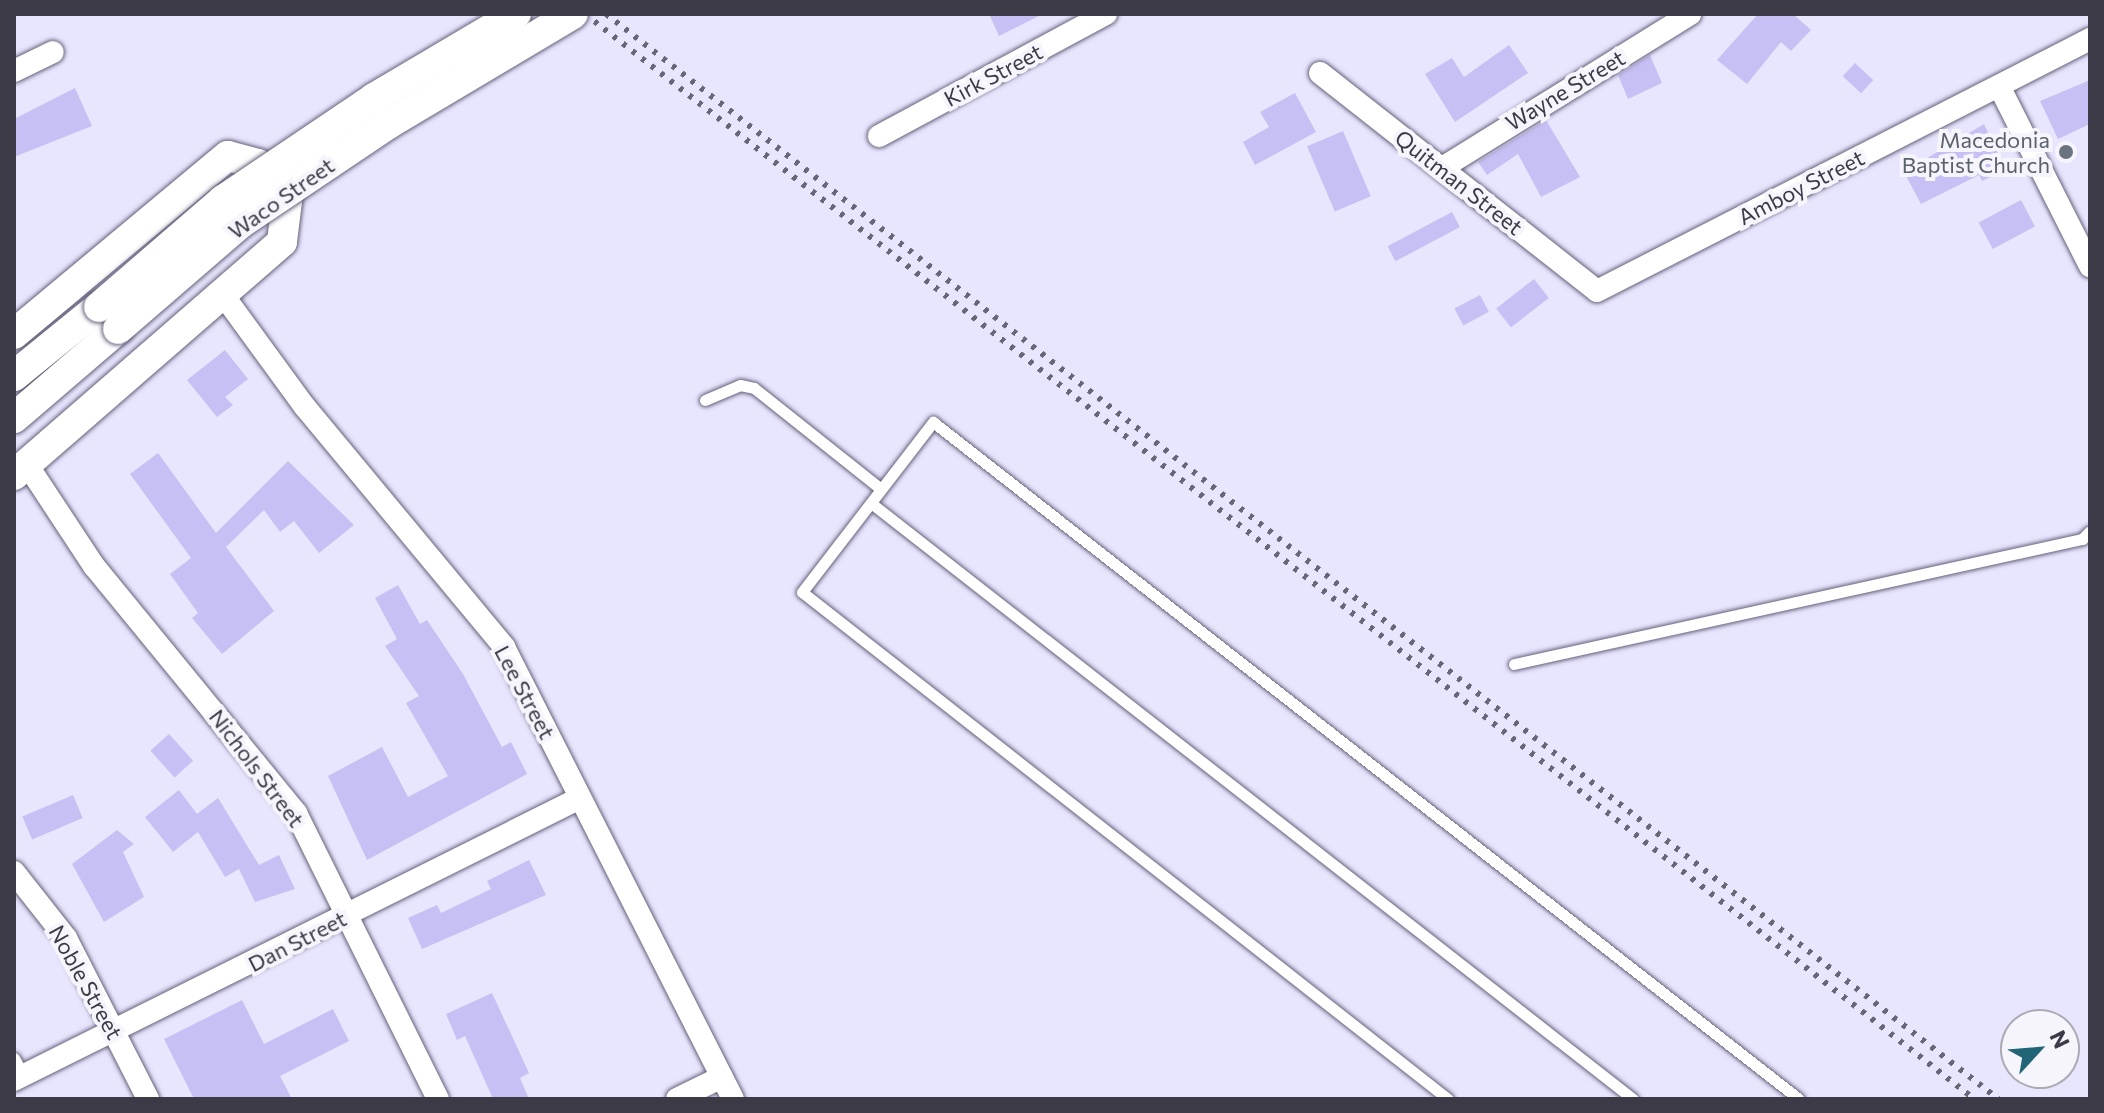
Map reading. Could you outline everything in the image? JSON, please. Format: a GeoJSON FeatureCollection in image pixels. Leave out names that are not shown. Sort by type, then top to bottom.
{"type":"FeatureCollection","features":[{"type":"Feature","properties":{"kind":"main road","name":"Waco Street"},"geometry":{"type":"LineString","coordinates":[[14,418],[223,200],[374,98],[516,14]]}},
{"type":"Feature","properties":{"kind":"main road","name":"Waco Street"},"geometry":{"type":"LineString","coordinates":[[14,376],[108,318],[241,223],[390,123],[573,14]]}},
{"type":"Feature","properties":{"kind":"main road"},"geometry":{"type":"LineString","coordinates":[[14,334],[228,156],[258,164],[287,201],[282,242],[221,292],[21,471]]}},
{"type":"Feature","properties":{"kind":"street","name":"Kirk Street"},"geometry":{"type":"LineString","coordinates":[[879,136],[1106,14]]}},
{"type":"Feature","properties":{"kind":"street","name":"Wayne Street"},"geometry":{"type":"LineString","coordinates":[[1442,168],[1690,14]]}},
{"type":"Feature","properties":{"kind":"street","name":"Amboy Street"},"geometry":{"type":"LineString","coordinates":[[1597,291],[2090,39]]}},
{"type":"Feature","properties":{"kind":"street"},"geometry":{"type":"LineString","coordinates":[[14,71],[53,52]]}},
{"type":"Feature","properties":{"kind":"street","name":"Quitman Street"},"geometry":{"type":"LineString","coordinates":[[1320,73],[1597,291]]}},
{"type":"Feature","properties":{"kind":"street"},"geometry":{"type":"LineString","coordinates":[[1999,86],[2090,266]]}},
{"type":"Feature","properties":{"kind":"street","name":"Lee Street"},"geometry":{"type":"LineString","coordinates":[[221,292],[305,407],[504,647],[733,1099]]}},
{"type":"Feature","properties":{"kind":"street","name":"Nichols Street"},"geometry":{"type":"LineString","coordinates":[[21,471],[94,566],[296,813],[438,1099]]}},
{"type":"Feature","properties":{"kind":"street","name":"Dan Street"},"geometry":{"type":"LineString","coordinates":[[17,1071],[115,1033],[580,798]]}},
{"type":"Feature","properties":{"kind":"street","name":"Noble Street"},"geometry":{"type":"LineString","coordinates":[[14,872],[59,927],[148,1099]]}},
{"type":"Feature","properties":{"kind":"street"},"geometry":{"type":"LineString","coordinates":[[677,1099],[722,1077]]}},
{"type":"Feature","properties":{"kind":"lane"},"geometry":{"type":"LineString","coordinates":[[705,400],[740,385],[754,388],[881,489]]}},
{"type":"Feature","properties":{"kind":"lane"},"geometry":{"type":"LineString","coordinates":[[1448,1099],[802,592],[933,422],[1799,1099]]}},
{"type":"Feature","properties":{"kind":"lane"},"geometry":{"type":"LineString","coordinates":[[871,503],[1633,1099]]}},
{"type":"Feature","properties":{"kind":"lane"},"geometry":{"type":"LineString","coordinates":[[1514,664],[2082,539],[2090,531]]}},
{"type":"Feature","properties":{"kind":"building"},"geometry":{"type":"Polygon","coordinates":[[[989,14],[1043,14],[999,36],[989,14]]]}},
{"type":"Feature","properties":{"kind":"building"},"geometry":{"type":"Polygon","coordinates":[[[1758,14],[1793,14],[1811,30],[1791,51],[1781,42],[1747,84],[1717,60],[1758,14]]]}},
{"type":"Feature","properties":{"kind":"building"},"geometry":{"type":"Polygon","coordinates":[[[1509,45],[1528,73],[1455,122],[1425,74],[1452,58],[1464,77],[1509,45]]]}},
{"type":"Feature","properties":{"kind":"building"},"geometry":{"type":"Polygon","coordinates":[[[1650,55],[1662,83],[1628,99],[1618,75],[1650,55]]]}},
{"type":"Feature","properties":{"kind":"building"},"geometry":{"type":"Polygon","coordinates":[[[1855,63],[1873,80],[1861,93],[1843,76],[1855,63]]]}},
{"type":"Feature","properties":{"kind":"building"},"geometry":{"type":"Polygon","coordinates":[[[2090,80],[2090,124],[2058,139],[2040,101],[2090,80]]]}},
{"type":"Feature","properties":{"kind":"building"},"geometry":{"type":"Polygon","coordinates":[[[75,88],[92,126],[14,157],[14,119],[75,88]]]}},
{"type":"Feature","properties":{"kind":"building"},"geometry":{"type":"Polygon","coordinates":[[[1295,93],[1316,132],[1255,165],[1243,142],[1269,127],[1260,112],[1295,93]]]}},
{"type":"Feature","properties":{"kind":"building"},"geometry":{"type":"Polygon","coordinates":[[[1546,120],[1580,177],[1541,197],[1518,154],[1487,175],[1478,162],[1546,120]]]}},
{"type":"Feature","properties":{"kind":"building"},"geometry":{"type":"Polygon","coordinates":[[[1984,124],[2006,170],[1982,181],[1979,175],[1921,204],[1904,172],[1984,124]]]}},
{"type":"Feature","properties":{"kind":"building"},"geometry":{"type":"Polygon","coordinates":[[[1343,131],[1371,196],[1335,212],[1307,146],[1343,131]]]}},
{"type":"Feature","properties":{"kind":"building"},"geometry":{"type":"Polygon","coordinates":[[[2021,200],[2035,226],[1993,249],[1979,223],[2021,200]]]}},
{"type":"Feature","properties":{"kind":"building"},"geometry":{"type":"Polygon","coordinates":[[[1452,212],[1460,227],[1396,261],[1388,246],[1452,212]]]}},
{"type":"Feature","properties":{"kind":"building"},"geometry":{"type":"Polygon","coordinates":[[[1534,279],[1549,298],[1511,327],[1496,309],[1534,279]]]}},
{"type":"Feature","properties":{"kind":"building"},"geometry":{"type":"Polygon","coordinates":[[[1480,295],[1489,312],[1463,325],[1454,309],[1480,295]]]}},
{"type":"Feature","properties":{"kind":"building"},"geometry":{"type":"Polygon","coordinates":[[[225,350],[248,379],[225,397],[233,405],[217,417],[187,380],[225,350]]]}},
{"type":"Feature","properties":{"kind":"building"},"geometry":{"type":"Polygon","coordinates":[[[158,453],[216,533],[288,461],[354,525],[319,553],[294,521],[280,532],[264,510],[226,547],[274,611],[222,654],[192,618],[198,613],[170,574],[191,558],[130,474],[158,453]]]}},
{"type":"Feature","properties":{"kind":"building"},"geometry":{"type":"Polygon","coordinates":[[[398,585],[420,624],[427,620],[463,674],[502,747],[511,742],[527,774],[367,860],[328,776],[382,747],[408,797],[448,776],[406,703],[419,696],[385,646],[397,639],[375,598],[398,585]]]}},
{"type":"Feature","properties":{"kind":"building"},"geometry":{"type":"Polygon","coordinates":[[[169,734],[193,761],[175,777],[150,751],[169,734]]]}},
{"type":"Feature","properties":{"kind":"building"},"geometry":{"type":"Polygon","coordinates":[[[179,790],[197,814],[218,798],[259,865],[279,855],[295,889],[255,902],[239,869],[225,877],[198,832],[173,852],[145,817],[179,790]]]}},
{"type":"Feature","properties":{"kind":"building"},"geometry":{"type":"Polygon","coordinates":[[[73,795],[83,818],[32,840],[22,816],[73,795]]]}},
{"type":"Feature","properties":{"kind":"building"},"geometry":{"type":"Polygon","coordinates":[[[117,830],[134,844],[123,852],[144,897],[104,922],[72,864],[117,830]]]}},
{"type":"Feature","properties":{"kind":"building"},"geometry":{"type":"Polygon","coordinates":[[[529,860],[546,895],[422,949],[408,918],[437,905],[441,913],[491,889],[487,881],[529,860]]]}},
{"type":"Feature","properties":{"kind":"building"},"geometry":{"type":"Polygon","coordinates":[[[492,993],[529,1073],[520,1078],[529,1099],[493,1099],[465,1036],[457,1040],[446,1014],[492,993]]]}},
{"type":"Feature","properties":{"kind":"building"},"geometry":{"type":"Polygon","coordinates":[[[242,1000],[264,1044],[333,1009],[349,1041],[280,1076],[292,1099],[194,1099],[164,1039],[242,1000]]]}},
{"type":"Feature","properties":{"kind":"railway"},"geometry":{"type":"LineString","coordinates":[[585,14],[1974,1099]]}},
{"type":"Feature","properties":{"kind":"railway"},"geometry":{"type":"LineString","coordinates":[[606,14],[1998,1099]]}},
{"type":"Feature","properties":{"kind":"place","name":"Macedonia Baptist Church"},"geometry":{"type":"Point","coordinates":[2066,152]}}]}
